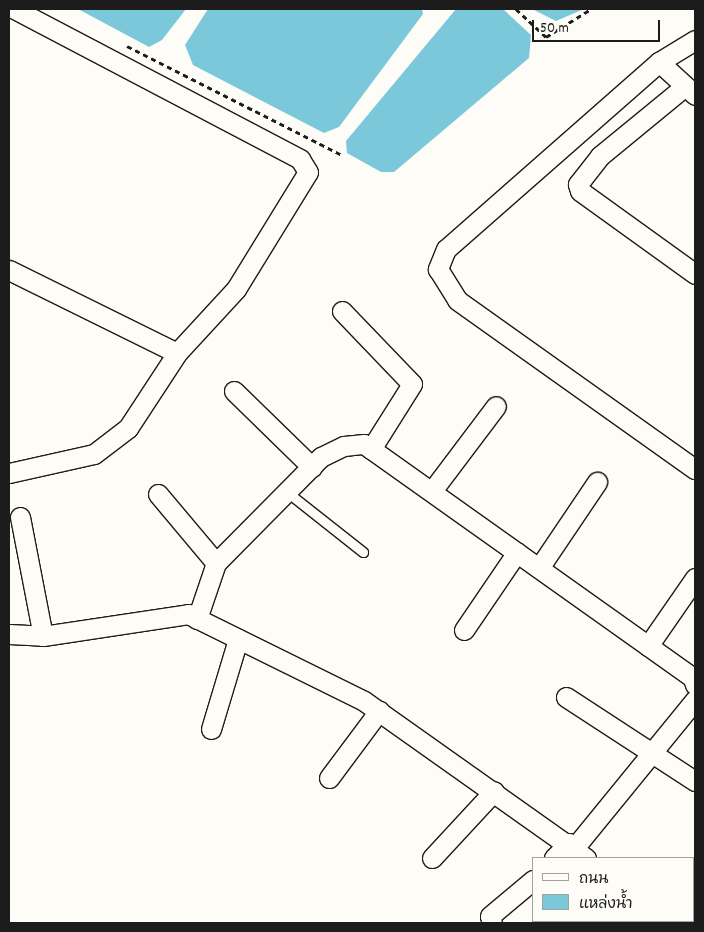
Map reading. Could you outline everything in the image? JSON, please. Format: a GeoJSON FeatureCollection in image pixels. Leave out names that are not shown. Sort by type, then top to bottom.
{"type":"FeatureCollection","features":[{"type":"Feature","properties":{"kind":"street"},"geometry":{"type":"LineString","coordinates":[[9,473],[77,460],[109,444],[128,428],[177,353],[236,289],[307,177],[308,169],[292,154],[14,9]]}},
{"type":"Feature","properties":{"kind":"street"},"geometry":{"type":"LineString","coordinates":[[695,40],[659,62],[446,248],[438,269],[457,300],[695,469]]}},
{"type":"Feature","properties":{"kind":"street"},"geometry":{"type":"LineString","coordinates":[[659,62],[690,91],[600,156],[578,184],[580,191],[695,274]]}},
{"type":"Feature","properties":{"kind":"street"},"geometry":{"type":"LineString","coordinates":[[9,270],[177,353]]}},
{"type":"Feature","properties":{"kind":"street"},"geometry":{"type":"LineString","coordinates":[[342,311],[412,384],[371,449]]}},
{"type":"Feature","properties":{"kind":"street"},"geometry":{"type":"LineString","coordinates":[[234,390],[312,467]]}},
{"type":"Feature","properties":{"kind":"street"},"geometry":{"type":"LineString","coordinates":[[432,491],[496,406]]}},
{"type":"Feature","properties":{"kind":"street"},"geometry":{"type":"LineString","coordinates":[[197,619],[216,563],[312,467],[344,446],[364,444],[693,678],[695,685]]}},
{"type":"Feature","properties":{"kind":"street"},"geometry":{"type":"LineString","coordinates":[[539,568],[597,482]]}},
{"type":"Feature","properties":{"kind":"street"},"geometry":{"type":"LineString","coordinates":[[158,494],[216,563]]}},
{"type":"Feature","properties":{"kind":"street"},"geometry":{"type":"LineString","coordinates":[[20,517],[43,636]]}},
{"type":"Feature","properties":{"kind":"street"},"geometry":{"type":"LineString","coordinates":[[464,630],[517,552]]}},
{"type":"Feature","properties":{"kind":"street"},"geometry":{"type":"LineString","coordinates":[[648,646],[695,578]]}},
{"type":"Feature","properties":{"kind":"street"},"geometry":{"type":"LineString","coordinates":[[9,634],[43,636],[188,614],[379,711],[494,790],[577,852]]}},
{"type":"Feature","properties":{"kind":"street"},"geometry":{"type":"LineString","coordinates":[[211,729],[238,639]]}},
{"type":"Feature","properties":{"kind":"street"},"geometry":{"type":"LineString","coordinates":[[566,697],[653,751],[695,781]]}},
{"type":"Feature","properties":{"kind":"street"},"geometry":{"type":"LineString","coordinates":[[558,857],[577,852],[653,751],[695,700]]}},
{"type":"Feature","properties":{"kind":"street"},"geometry":{"type":"LineString","coordinates":[[329,778],[379,711]]}},
{"type":"Feature","properties":{"kind":"street"},"geometry":{"type":"LineString","coordinates":[[432,858],[494,790]]}},
{"type":"Feature","properties":{"kind":"street"},"geometry":{"type":"LineString","coordinates":[[492,923],[490,916],[532,881]]}},
{"type":"Feature","properties":{"kind":"lane"},"geometry":{"type":"LineString","coordinates":[[286,492],[363,552]]}},
{"type":"Feature","properties":{"kind":"path"},"geometry":{"type":"LineString","coordinates":[[516,9],[546,37],[591,9]]}},
{"type":"Feature","properties":{"kind":"path"},"geometry":{"type":"LineString","coordinates":[[121,44],[342,154]]}},
{"type":"Feature","properties":{"kind":"water"},"geometry":{"type":"Polygon","coordinates":[[[78,9],[186,9],[162,40],[149,47],[78,9]]]}},
{"type":"Feature","properties":{"kind":"water"},"geometry":{"type":"Polygon","coordinates":[[[208,9],[422,9],[423,14],[339,127],[324,133],[193,65],[185,45],[208,9]]]}},
{"type":"Feature","properties":{"kind":"water"},"geometry":{"type":"Polygon","coordinates":[[[456,9],[503,9],[531,35],[529,58],[394,172],[381,172],[347,153],[346,141],[456,9]]]}},
{"type":"Feature","properties":{"kind":"water"},"geometry":{"type":"Polygon","coordinates":[[[532,9],[584,9],[556,21],[532,9]]]}}]}
